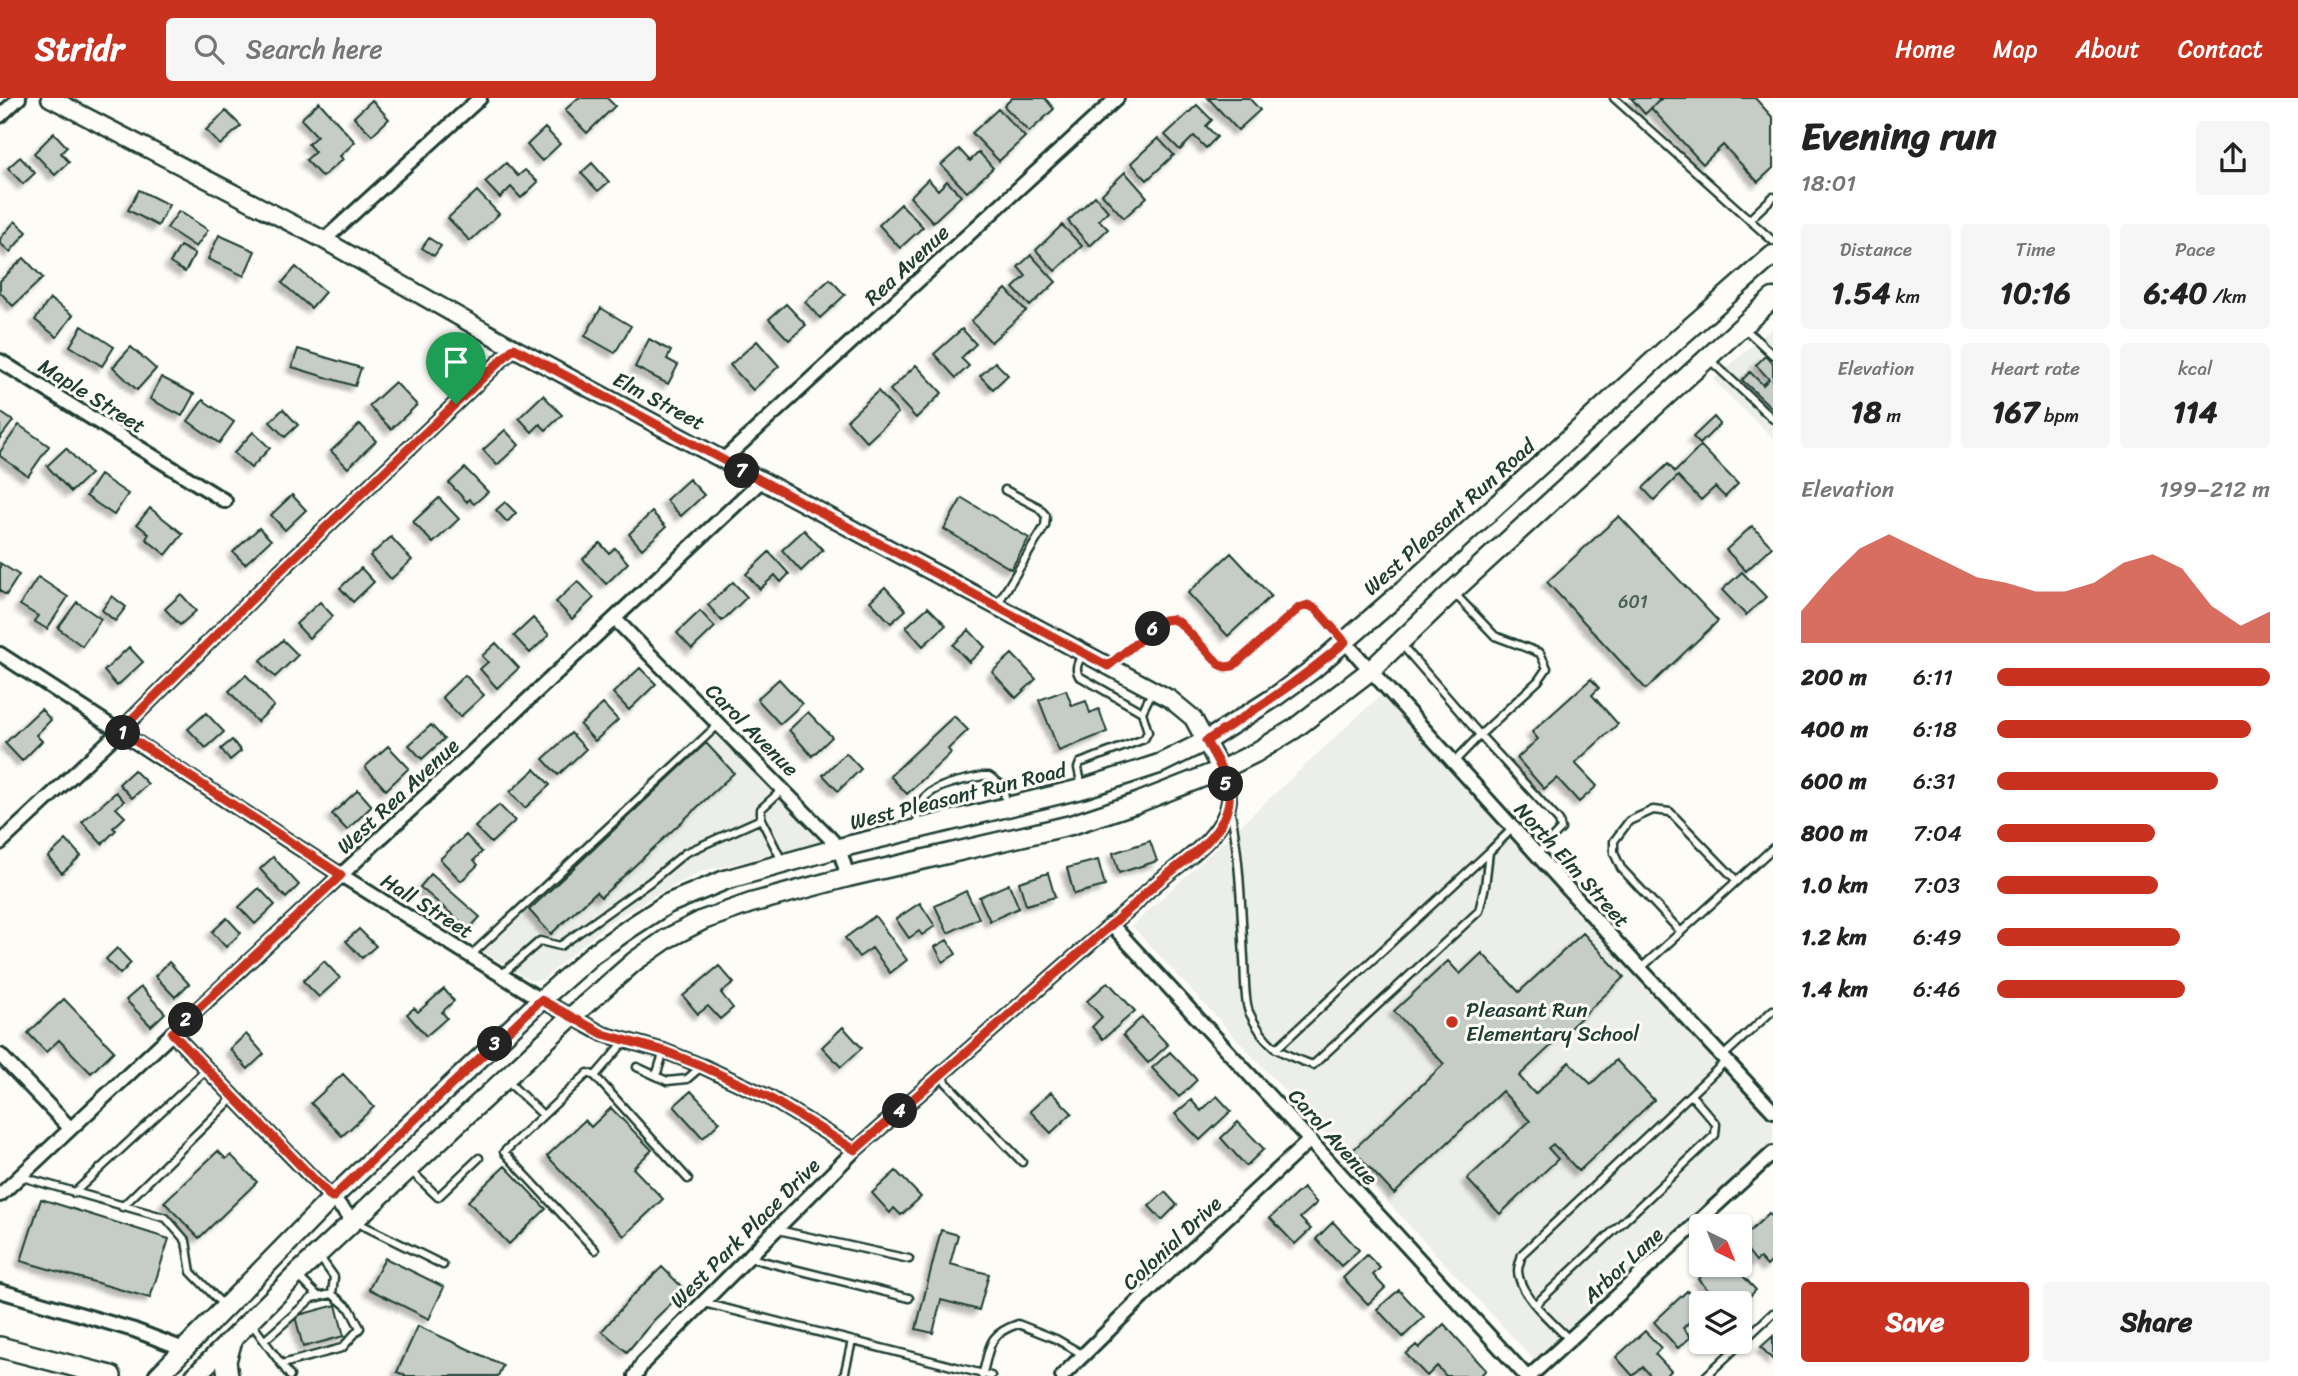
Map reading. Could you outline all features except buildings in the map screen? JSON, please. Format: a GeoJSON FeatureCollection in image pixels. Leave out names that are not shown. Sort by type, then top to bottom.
{"type":"FeatureCollection","features":[{"type":"Feature","properties":{"kind":"main road","name":"West Pleasant Run Road"},"geometry":{"type":"LineString","coordinates":[[158,1376],[332,1198],[593,954],[667,904],[725,880],[839,848],[1082,789],[1159,764],[1206,741],[1272,699],[1345,642],[1773,255]]}},
{"type":"Feature","properties":{"kind":"main road"},"geometry":{"type":"LineString","coordinates":[[195,1376],[297,1274],[504,1079],[635,961],[667,938],[703,920],[751,903],[848,877],[1071,825],[1137,803],[1221,770],[1255,753],[1294,729],[1371,670],[1452,592],[1773,298]]}},
{"type":"Feature","properties":{"kind":"main road"},"geometry":{"type":"LineString","coordinates":[[228,1376],[226,1361],[232,1340]]}},
{"type":"Feature","properties":{"kind":"main road"},"geometry":{"type":"LineString","coordinates":[[0,1347],[111,1376]]}},
{"type":"Feature","properties":{"kind":"street"},"geometry":{"type":"LineString","coordinates":[[0,116],[19,98]]}},
{"type":"Feature","properties":{"kind":"street","name":"Elm Street"},"geometry":{"type":"LineString","coordinates":[[50,98],[324,240],[514,348],[1170,699],[1193,718],[1221,770]]}},
{"type":"Feature","properties":{"kind":"street"},"geometry":{"type":"LineString","coordinates":[[324,240],[480,98]]}},
{"type":"Feature","properties":{"kind":"street","name":"Rea Avenue"},"geometry":{"type":"LineString","coordinates":[[723,460],[1117,98]]}},
{"type":"Feature","properties":{"kind":"street"},"geometry":{"type":"LineString","coordinates":[[0,843],[120,731],[279,572],[514,348]]}},
{"type":"Feature","properties":{"kind":"street","name":"Maple Street"},"geometry":{"type":"LineString","coordinates":[[0,361],[225,501]]}},
{"type":"Feature","properties":{"kind":"street","name":"West Rea Avenue"},"geometry":{"type":"LineString","coordinates":[[0,1195],[761,481]]}},
{"type":"Feature","properties":{"kind":"street","name":"Carol Avenue"},"geometry":{"type":"LineString","coordinates":[[615,619],[839,848],[848,877]]}},
{"type":"Feature","properties":{"kind":"street","name":"North Elm Street"},"geometry":{"type":"LineString","coordinates":[[1345,642],[1640,969],[1773,1111]]}},
{"type":"Feature","properties":{"kind":"street","name":"Hall Street"},"geometry":{"type":"LineString","coordinates":[[0,654],[341,875],[541,1000],[603,1034],[664,1051],[768,1097],[855,1150]]}},
{"type":"Feature","properties":{"kind":"street"},"geometry":{"type":"LineString","coordinates":[[1221,770],[1229,801]]}},
{"type":"Feature","properties":{"kind":"street","name":"West Park Place Drive"},"geometry":{"type":"LineString","coordinates":[[635,1376],[643,1363],[855,1150],[1136,903],[1145,891],[1203,845],[1219,828],[1229,801]]}},
{"type":"Feature","properties":{"kind":"street","name":"Carol Avenue"},"geometry":{"type":"LineString","coordinates":[[1111,924],[1528,1376]]}},
{"type":"Feature","properties":{"kind":"street"},"geometry":{"type":"LineString","coordinates":[[172,1033],[355,1221]]}},
{"type":"Feature","properties":{"kind":"street"},"geometry":{"type":"LineString","coordinates":[[0,1055],[70,1128]]}},
{"type":"Feature","properties":{"kind":"street","name":"Colonial Drive"},"geometry":{"type":"LineString","coordinates":[[1062,1376],[1082,1354],[1310,1140]]}},
{"type":"Feature","properties":{"kind":"street","name":"Arbor Lane"},"geometry":{"type":"LineString","coordinates":[[1528,1376],[1773,1153]]}},
{"type":"Feature","properties":{"kind":"street"},"geometry":{"type":"LineString","coordinates":[[0,1291],[134,1330],[184,1349]]}},
{"type":"Feature","properties":{"kind":"lane"},"geometry":{"type":"LineString","coordinates":[[1614,98],[1773,241]]}},
{"type":"Feature","properties":{"kind":"lane"},"geometry":{"type":"LineString","coordinates":[[1749,219],[1773,197]]}},
{"type":"Feature","properties":{"kind":"lane"},"geometry":{"type":"LineString","coordinates":[[1742,326],[1773,355]]}},
{"type":"Feature","properties":{"kind":"lane"},"geometry":{"type":"LineString","coordinates":[[1707,358],[1773,419]]}},
{"type":"Feature","properties":{"kind":"lane"},"geometry":{"type":"LineString","coordinates":[[996,606],[1045,526],[1046,516],[1038,507],[1005,490]]}},
{"type":"Feature","properties":{"kind":"lane"},"geometry":{"type":"LineString","coordinates":[[1452,592],[1495,636],[1540,653],[1547,668],[1538,681],[1454,762]]}},
{"type":"Feature","properties":{"kind":"lane"},"geometry":{"type":"LineString","coordinates":[[1108,666],[1164,620],[1172,619],[1180,623],[1219,664],[1225,667],[1233,666],[1299,608],[1308,605],[1316,609],[1345,642]]}},
{"type":"Feature","properties":{"kind":"lane"},"geometry":{"type":"LineString","coordinates":[[1400,642],[1559,821],[1561,829],[1536,854]]}},
{"type":"Feature","properties":{"kind":"lane"},"geometry":{"type":"LineString","coordinates":[[1083,653],[1077,665],[1079,676],[1142,712]]}},
{"type":"Feature","properties":{"kind":"lane"},"geometry":{"type":"LineString","coordinates":[[1082,789],[1078,768],[1080,763],[1144,739],[1148,733],[1142,712],[1153,690]]}},
{"type":"Feature","properties":{"kind":"lane"},"geometry":{"type":"LineString","coordinates":[[470,956],[719,724]]}},
{"type":"Feature","properties":{"kind":"lane"},"geometry":{"type":"LineString","coordinates":[[918,829],[918,807],[926,797],[938,788],[982,776],[989,776],[1002,785],[1007,807]]}},
{"type":"Feature","properties":{"kind":"lane"},"geometry":{"type":"LineString","coordinates":[[783,789],[761,809],[761,819],[783,864]]}},
{"type":"Feature","properties":{"kind":"lane"},"geometry":{"type":"LineString","coordinates":[[1229,801],[1237,842],[1248,1010],[1269,1043],[1284,1056],[1313,1065],[1479,911],[1489,852]]}},
{"type":"Feature","properties":{"kind":"lane"},"geometry":{"type":"LineString","coordinates":[[1681,932],[1621,868],[1614,853],[1614,841],[1629,821],[1653,810],[1670,812],[1737,881]]}},
{"type":"Feature","properties":{"kind":"lane"},"geometry":{"type":"LineString","coordinates":[[501,975],[540,941],[560,946],[650,882],[685,853],[761,819]]}},
{"type":"Feature","properties":{"kind":"lane"},"geometry":{"type":"LineString","coordinates":[[1276,1049],[1513,828]]}},
{"type":"Feature","properties":{"kind":"lane"},"geometry":{"type":"LineString","coordinates":[[1640,969],[1773,848]]}},
{"type":"Feature","properties":{"kind":"lane"},"geometry":{"type":"LineString","coordinates":[[1570,1340],[1526,1292],[1518,1272],[1522,1254],[1691,1095],[1773,1010]]}},
{"type":"Feature","properties":{"kind":"lane"},"geometry":{"type":"LineString","coordinates":[[596,1076],[625,1041]]}},
{"type":"Feature","properties":{"kind":"lane"},"geometry":{"type":"LineString","coordinates":[[656,1076],[664,1051]]}},
{"type":"Feature","properties":{"kind":"lane"},"geometry":{"type":"LineString","coordinates":[[637,1068],[667,1081],[687,1079],[702,1066]]}},
{"type":"Feature","properties":{"kind":"lane"},"geometry":{"type":"LineString","coordinates":[[74,1193],[207,1069]]}},
{"type":"Feature","properties":{"kind":"lane"},"geometry":{"type":"LineString","coordinates":[[595,1250],[504,1152],[588,1073],[596,1076],[688,1179]]}},
{"type":"Feature","properties":{"kind":"lane"},"geometry":{"type":"LineString","coordinates":[[940,1076],[1021,1163]]}},
{"type":"Feature","properties":{"kind":"lane"},"geometry":{"type":"LineString","coordinates":[[504,1079],[543,1115]]}},
{"type":"Feature","properties":{"kind":"lane"},"geometry":{"type":"LineString","coordinates":[[1536,1304],[1715,1135],[1716,1124],[1691,1095]]}},
{"type":"Feature","properties":{"kind":"lane"},"geometry":{"type":"LineString","coordinates":[[122,1207],[234,1097]]}},
{"type":"Feature","properties":{"kind":"lane"},"geometry":{"type":"LineString","coordinates":[[409,1169],[438,1196],[479,1158]]}},
{"type":"Feature","properties":{"kind":"lane"},"geometry":{"type":"LineString","coordinates":[[20,1176],[166,1218],[186,1241],[191,1272],[225,1307]]}},
{"type":"Feature","properties":{"kind":"lane"},"geometry":{"type":"LineString","coordinates":[[355,1221],[443,1265]]}},
{"type":"Feature","properties":{"kind":"lane"},"geometry":{"type":"LineString","coordinates":[[776,1229],[909,1259]]}},
{"type":"Feature","properties":{"kind":"lane"},"geometry":{"type":"LineString","coordinates":[[318,1255],[334,1277],[332,1294]]}},
{"type":"Feature","properties":{"kind":"lane"},"geometry":{"type":"LineString","coordinates":[[748,1257],[909,1298]]}},
{"type":"Feature","properties":{"kind":"lane"},"geometry":{"type":"LineString","coordinates":[[297,1274],[319,1297]]}},
{"type":"Feature","properties":{"kind":"lane"},"geometry":{"type":"LineString","coordinates":[[265,1340],[312,1298],[332,1294]]}},
{"type":"Feature","properties":{"kind":"lane"},"geometry":{"type":"LineString","coordinates":[[282,1364],[342,1348],[360,1328],[350,1309],[332,1294]]}},
{"type":"Feature","properties":{"kind":"lane"},"geometry":{"type":"LineString","coordinates":[[702,1303],[991,1376]]}},
{"type":"Feature","properties":{"kind":"lane"},"geometry":{"type":"LineString","coordinates":[[1706,1376],[1773,1313]]}},
{"type":"Feature","properties":{"kind":"lane"},"geometry":{"type":"LineString","coordinates":[[249,1322],[290,1376]]}},
{"type":"Feature","properties":{"kind":"lane"},"geometry":{"type":"LineString","coordinates":[[983,1375],[993,1338],[1003,1329],[1018,1324],[1056,1339],[1082,1354]]}},
{"type":"Feature","properties":{"kind":"lane"},"geometry":{"type":"LineString","coordinates":[[844,1376],[852,1341]]}},
{"type":"Feature","properties":{"kind":"shaded area"},"geometry":{"type":"Polygon","coordinates":[[[1773,327],[1773,438],[1713,380],[1773,327]]]}},
{"type":"Feature","properties":{"kind":"shaded area","name":"Pleasant Run Elementary School"},"geometry":{"type":"Polygon","coordinates":[[[1381,695],[1773,1118],[1773,1142],[1695,1214],[1689,1214],[1689,1220],[1536,1362],[1132,926],[1381,695]]]}},
{"type":"Feature","properties":{"kind":"shaded area"},"geometry":{"type":"Polygon","coordinates":[[[710,723],[824,843],[703,871],[608,923],[542,980],[530,980],[472,945],[710,723]]]}},
{"type":"Feature","properties":{"kind":"place","name":"Pleasant Run Elementary School"},"geometry":{"type":"Point","coordinates":[1452,1022]}},
{"type":"Feature","properties":{"kind":"route"},"geometry":{"type":"LineString","coordinates":[[514,348],[1108,666],[1164,620],[1172,619],[1180,623],[1219,664],[1225,667],[1233,666],[1299,608],[1308,605],[1316,609],[1345,642],[1272,699],[1206,741],[1221,770],[1229,801],[1219,828],[1203,845],[1145,891],[1136,903],[855,1150],[768,1097],[664,1051],[603,1034],[541,1000],[332,1198],[172,1033],[341,875],[120,731],[279,572],[456,404],[514,348]]}}]}
